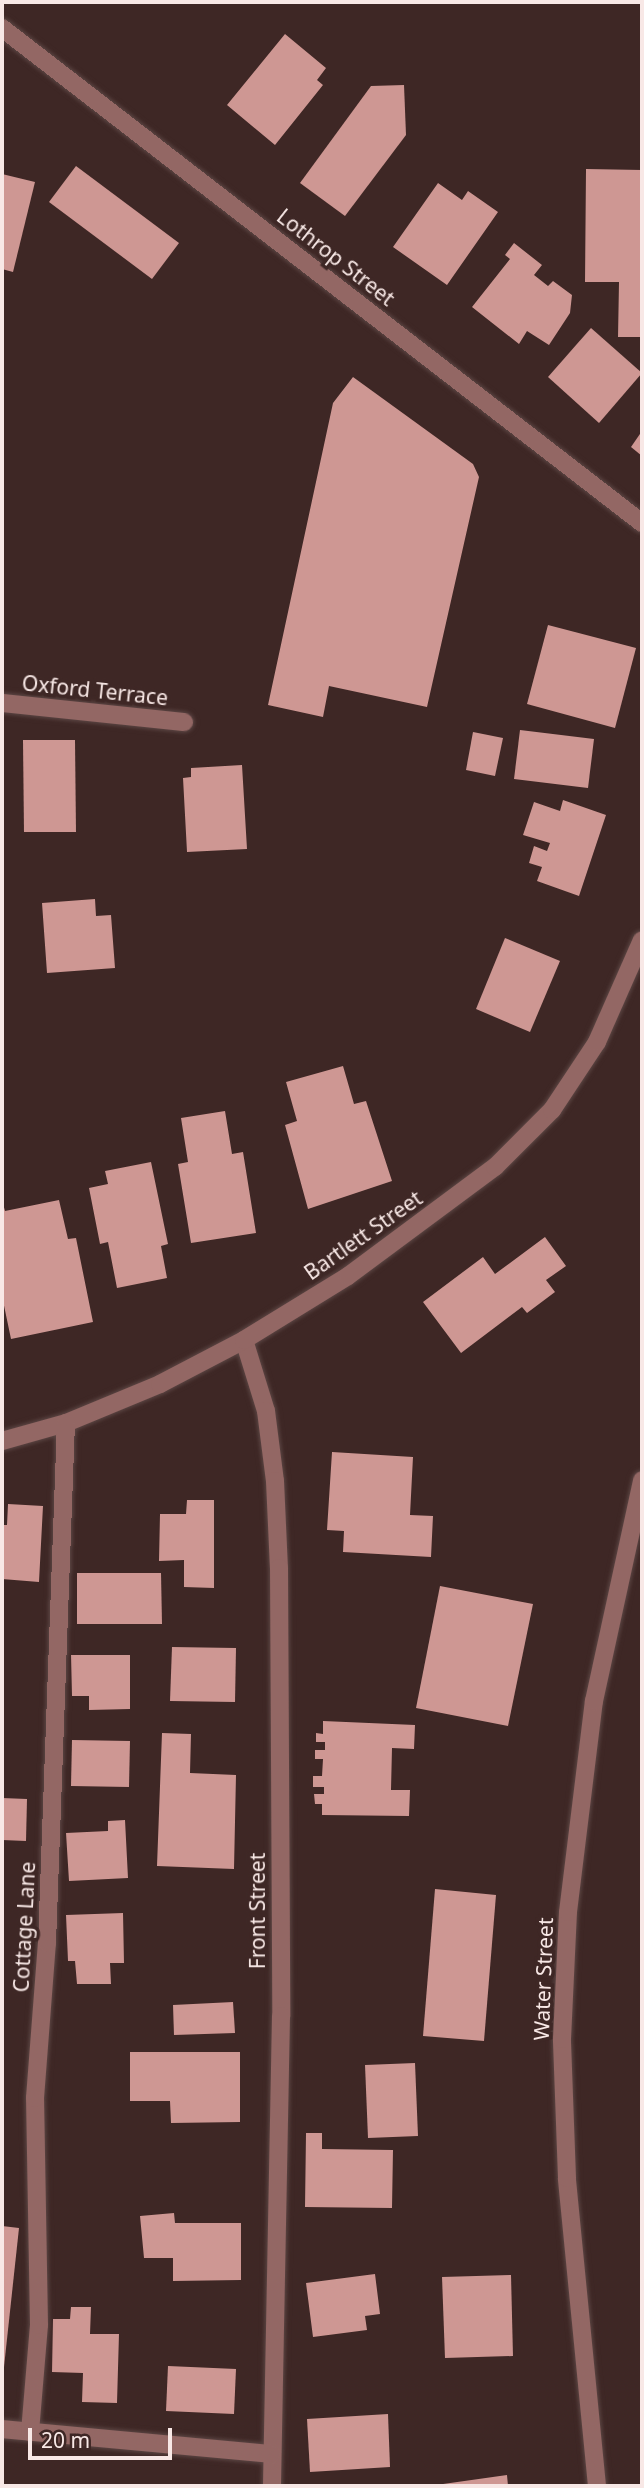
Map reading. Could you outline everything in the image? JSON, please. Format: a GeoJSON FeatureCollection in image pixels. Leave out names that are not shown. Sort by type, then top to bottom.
{"type":"FeatureCollection","features":[{"type":"Feature","properties":{"kind":"street","name":"Lothrop Street"},"geometry":{"type":"LineString","coordinates":[[2,28],[642,523]]}},
{"type":"Feature","properties":{"kind":"street","name":"Oxford Terrace"},"geometry":{"type":"LineString","coordinates":[[2,703],[184,722]]}},
{"type":"Feature","properties":{"kind":"street","name":"Bartlett Street"},"geometry":{"type":"LineString","coordinates":[[2,1441],[66,1423],[160,1384],[244,1340],[422,1224],[495,1167],[552,1110],[597,1041],[642,940]]}},
{"type":"Feature","properties":{"kind":"street","name":"Front Street"},"geometry":{"type":"LineString","coordinates":[[244,1340],[266,1411],[275,1481],[279,1568],[281,2016],[272,2486]]}},
{"type":"Feature","properties":{"kind":"street","name":"Cottage Lane"},"geometry":{"type":"LineString","coordinates":[[30,2432],[39,2325],[35,2098],[47,1929],[66,1423]]}},
{"type":"Feature","properties":{"kind":"street","name":"Water Street"},"geometry":{"type":"LineString","coordinates":[[597,2486],[567,2178],[562,2039],[568,1912],[594,1701],[642,1480]]}},
{"type":"Feature","properties":{"kind":"street"},"geometry":{"type":"LineString","coordinates":[[2,2429],[272,2454]]}},
{"type":"Feature","properties":{"kind":"building"},"geometry":{"type":"Polygon","coordinates":[[[285,34],[326,68],[317,80],[323,85],[275,145],[227,105],[285,34]]]}},
{"type":"Feature","properties":{"kind":"building"},"geometry":{"type":"Polygon","coordinates":[[[404,85],[406,135],[345,216],[300,183],[371,86],[404,85]]]}},
{"type":"Feature","properties":{"kind":"building"},"geometry":{"type":"Polygon","coordinates":[[[76,166],[179,243],[152,279],[49,202],[76,166]]]}},
{"type":"Feature","properties":{"kind":"building"},"geometry":{"type":"Polygon","coordinates":[[[586,169],[642,170],[642,337],[618,337],[619,282],[585,282],[586,169]]]}},
{"type":"Feature","properties":{"kind":"building"},"geometry":{"type":"Polygon","coordinates":[[[2,174],[35,182],[13,272],[2,269],[2,174]]]}},
{"type":"Feature","properties":{"kind":"building"},"geometry":{"type":"Polygon","coordinates":[[[438,183],[462,200],[468,191],[498,212],[447,285],[393,247],[438,183]]]}},
{"type":"Feature","properties":{"kind":"building"},"geometry":{"type":"Polygon","coordinates":[[[514,243],[542,265],[534,275],[548,286],[553,281],[572,295],[570,313],[549,345],[527,331],[519,344],[472,307],[510,259],[505,255],[514,243]]]}},
{"type":"Feature","properties":{"kind":"building"},"geometry":{"type":"Polygon","coordinates":[[[591,328],[642,373],[599,423],[548,377],[591,328]]]}},
{"type":"Feature","properties":{"kind":"building"},"geometry":{"type":"Polygon","coordinates":[[[353,377],[473,464],[479,477],[427,707],[329,686],[323,717],[268,705],[333,403],[353,377]]]}},
{"type":"Feature","properties":{"kind":"building"},"geometry":{"type":"Polygon","coordinates":[[[642,431],[642,456],[631,447],[642,431]]]}},
{"type":"Feature","properties":{"kind":"building"},"geometry":{"type":"Polygon","coordinates":[[[548,625],[636,648],[615,728],[527,704],[548,625]]]}},
{"type":"Feature","properties":{"kind":"building"},"geometry":{"type":"Polygon","coordinates":[[[520,730],[594,739],[588,788],[514,779],[520,730]]]}},
{"type":"Feature","properties":{"kind":"building"},"geometry":{"type":"Polygon","coordinates":[[[473,732],[503,738],[495,776],[466,770],[473,732]]]}},
{"type":"Feature","properties":{"kind":"building"},"geometry":{"type":"Polygon","coordinates":[[[23,740],[75,740],[76,832],[24,832],[23,740]]]}},
{"type":"Feature","properties":{"kind":"building"},"geometry":{"type":"Polygon","coordinates":[[[242,765],[247,849],[187,852],[183,778],[191,777],[191,768],[242,765]]]}},
{"type":"Feature","properties":{"kind":"building"},"geometry":{"type":"Polygon","coordinates":[[[563,800],[606,815],[579,896],[537,881],[542,867],[529,863],[534,846],[547,851],[550,843],[523,835],[534,802],[560,811],[563,800]]]}},
{"type":"Feature","properties":{"kind":"building"},"geometry":{"type":"Polygon","coordinates":[[[95,899],[96,916],[111,915],[115,968],[47,973],[42,903],[95,899]]]}},
{"type":"Feature","properties":{"kind":"building"},"geometry":{"type":"Polygon","coordinates":[[[505,938],[560,961],[530,1032],[476,1009],[505,938]]]}},
{"type":"Feature","properties":{"kind":"building"},"geometry":{"type":"Polygon","coordinates":[[[343,1066],[354,1104],[366,1101],[392,1181],[308,1209],[285,1125],[297,1121],[286,1082],[343,1066]]]}},
{"type":"Feature","properties":{"kind":"building"},"geometry":{"type":"Polygon","coordinates":[[[225,1111],[232,1154],[243,1152],[256,1233],[191,1243],[178,1164],[188,1162],[181,1118],[225,1111]]]}},
{"type":"Feature","properties":{"kind":"building"},"geometry":{"type":"Polygon","coordinates":[[[151,1162],[168,1244],[161,1246],[167,1278],[117,1288],[108,1242],[100,1244],[89,1188],[108,1184],[105,1171],[151,1162]]]}},
{"type":"Feature","properties":{"kind":"building"},"geometry":{"type":"Polygon","coordinates":[[[2,1200],[5,1211],[59,1200],[68,1239],[76,1238],[93,1322],[11,1339],[2,1296],[2,1200]]]}},
{"type":"Feature","properties":{"kind":"building"},"geometry":{"type":"Polygon","coordinates":[[[545,1237],[566,1266],[546,1280],[555,1292],[527,1313],[522,1307],[461,1353],[423,1302],[483,1257],[495,1274],[545,1237]]]}},
{"type":"Feature","properties":{"kind":"building"},"geometry":{"type":"Polygon","coordinates":[[[332,1452],[413,1457],[410,1515],[433,1516],[431,1557],[343,1552],[344,1531],[327,1530],[332,1452]]]}},
{"type":"Feature","properties":{"kind":"building"},"geometry":{"type":"Polygon","coordinates":[[[187,1500],[214,1500],[214,1588],[184,1587],[184,1560],[159,1561],[160,1514],[186,1514],[187,1500]]]}},
{"type":"Feature","properties":{"kind":"building"},"geometry":{"type":"Polygon","coordinates":[[[8,1504],[43,1506],[39,1582],[2,1579],[2,1525],[7,1525],[8,1504]]]}},
{"type":"Feature","properties":{"kind":"building"},"geometry":{"type":"Polygon","coordinates":[[[77,1573],[161,1573],[162,1624],[77,1624],[77,1573]]]}},
{"type":"Feature","properties":{"kind":"building"},"geometry":{"type":"Polygon","coordinates":[[[440,1586],[533,1604],[508,1726],[416,1708],[440,1586]]]}},
{"type":"Feature","properties":{"kind":"building"},"geometry":{"type":"Polygon","coordinates":[[[172,1647],[236,1648],[235,1702],[170,1701],[172,1647]]]}},
{"type":"Feature","properties":{"kind":"building"},"geometry":{"type":"Polygon","coordinates":[[[71,1655],[130,1655],[130,1709],[89,1710],[89,1696],[72,1696],[71,1655]]]}},
{"type":"Feature","properties":{"kind":"building"},"geometry":{"type":"Polygon","coordinates":[[[323,1721],[415,1725],[414,1749],[392,1748],[391,1790],[410,1790],[409,1816],[322,1815],[322,1804],[315,1804],[314,1794],[324,1794],[324,1787],[313,1787],[313,1776],[322,1776],[323,1759],[315,1759],[315,1750],[325,1750],[325,1742],[316,1742],[316,1733],[323,1734],[323,1721]]]}},
{"type":"Feature","properties":{"kind":"building"},"geometry":{"type":"Polygon","coordinates":[[[162,1733],[191,1734],[190,1773],[236,1775],[234,1869],[157,1866],[162,1733]]]}},
{"type":"Feature","properties":{"kind":"building"},"geometry":{"type":"Polygon","coordinates":[[[72,1740],[130,1741],[129,1787],[71,1786],[72,1740]]]}},
{"type":"Feature","properties":{"kind":"building"},"geometry":{"type":"Polygon","coordinates":[[[2,1798],[27,1799],[26,1841],[2,1840],[2,1798]]]}},
{"type":"Feature","properties":{"kind":"building"},"geometry":{"type":"Polygon","coordinates":[[[125,1820],[128,1878],[69,1881],[66,1833],[108,1831],[108,1821],[125,1820]]]}},
{"type":"Feature","properties":{"kind":"building"},"geometry":{"type":"Polygon","coordinates":[[[435,1889],[496,1895],[484,2041],[423,2036],[435,1889]]]}},
{"type":"Feature","properties":{"kind":"building"},"geometry":{"type":"Polygon","coordinates":[[[123,1913],[124,1963],[110,1963],[111,1984],[77,1984],[75,1961],[68,1961],[66,1915],[123,1913]]]}},
{"type":"Feature","properties":{"kind":"building"},"geometry":{"type":"Polygon","coordinates":[[[233,2002],[235,2033],[174,2035],[173,2005],[233,2002]]]}},
{"type":"Feature","properties":{"kind":"building"},"geometry":{"type":"Polygon","coordinates":[[[130,2052],[240,2052],[240,2122],[171,2123],[170,2101],[130,2101],[130,2052]]]}},
{"type":"Feature","properties":{"kind":"building"},"geometry":{"type":"Polygon","coordinates":[[[415,2063],[418,2136],[368,2138],[365,2065],[415,2063]]]}},
{"type":"Feature","properties":{"kind":"building"},"geometry":{"type":"Polygon","coordinates":[[[306,2133],[322,2133],[322,2149],[393,2150],[392,2208],[305,2207],[306,2133]]]}},
{"type":"Feature","properties":{"kind":"building"},"geometry":{"type":"Polygon","coordinates":[[[174,2213],[175,2223],[241,2223],[241,2280],[173,2281],[173,2258],[144,2258],[140,2216],[174,2213]]]}},
{"type":"Feature","properties":{"kind":"building"},"geometry":{"type":"Polygon","coordinates":[[[2,2226],[19,2228],[4,2367],[2,2367],[2,2226]]]}},
{"type":"Feature","properties":{"kind":"building"},"geometry":{"type":"Polygon","coordinates":[[[375,2274],[380,2314],[365,2316],[367,2330],[313,2337],[306,2283],[375,2274]]]}},
{"type":"Feature","properties":{"kind":"building"},"geometry":{"type":"Polygon","coordinates":[[[511,2275],[513,2356],[445,2358],[442,2277],[511,2275]]]}},
{"type":"Feature","properties":{"kind":"building"},"geometry":{"type":"Polygon","coordinates":[[[71,2307],[91,2307],[90,2334],[119,2334],[117,2403],[82,2402],[83,2373],[52,2372],[53,2319],[70,2319],[71,2307]]]}},
{"type":"Feature","properties":{"kind":"building"},"geometry":{"type":"Polygon","coordinates":[[[168,2366],[236,2369],[234,2414],[166,2411],[168,2366]]]}},
{"type":"Feature","properties":{"kind":"building"},"geometry":{"type":"Polygon","coordinates":[[[388,2414],[390,2467],[310,2472],[307,2419],[388,2414]]]}},
{"type":"Feature","properties":{"kind":"building"},"geometry":{"type":"Polygon","coordinates":[[[507,2475],[508,2486],[436,2486],[436,2485],[507,2475]]]}}]}
